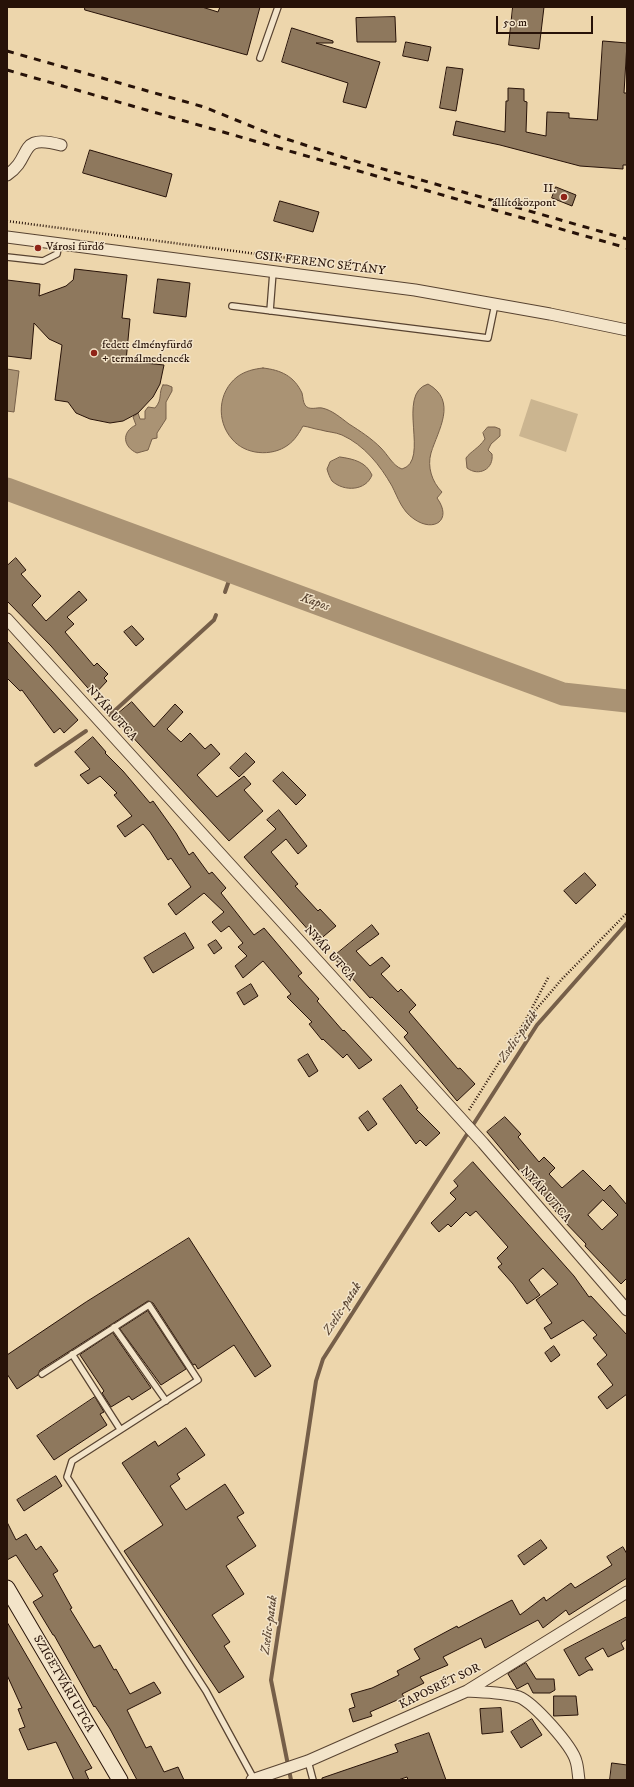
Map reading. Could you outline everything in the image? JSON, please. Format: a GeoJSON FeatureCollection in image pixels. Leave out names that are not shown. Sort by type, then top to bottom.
{"type":"FeatureCollection","features":[{"type":"Feature","properties":{"kind":"street"},"geometry":{"type":"LineString","coordinates":[[7,175],[16,167],[28,147],[33,143],[46,141],[61,145]]}},
{"type":"Feature","properties":{"kind":"street","name":"CSIK FERENC SÉTÁNY"},"geometry":{"type":"LineString","coordinates":[[7,237],[415,290],[627,330]]}},
{"type":"Feature","properties":{"kind":"street","name":"NYÁR UTCA"},"geometry":{"type":"LineString","coordinates":[[7,619],[483,1143],[627,1310]]}},
{"type":"Feature","properties":{"kind":"street","name":"SZIGETVÁRI UTCA"},"geometry":{"type":"LineString","coordinates":[[7,1588],[120,1780]]}},
{"type":"Feature","properties":{"kind":"street","name":"KAPOSRÉT SOR"},"geometry":{"type":"LineString","coordinates":[[253,1780],[304,1763],[467,1691],[627,1592]]}},
{"type":"Feature","properties":{"kind":"street"},"geometry":{"type":"LineString","coordinates":[[467,1691],[503,1694],[520,1698],[537,1710],[567,1744],[576,1761],[579,1780]]}},
{"type":"Feature","properties":{"kind":"lane"},"geometry":{"type":"LineString","coordinates":[[260,58],[278,7]]}},
{"type":"Feature","properties":{"kind":"lane"},"geometry":{"type":"LineString","coordinates":[[7,257],[42,261],[57,254],[59,244]]}},
{"type":"Feature","properties":{"kind":"lane"},"geometry":{"type":"LineString","coordinates":[[270,311],[273,272]]}},
{"type":"Feature","properties":{"kind":"lane"},"geometry":{"type":"LineString","coordinates":[[232,306],[488,338],[495,304]]}},
{"type":"Feature","properties":{"kind":"lane"},"geometry":{"type":"LineString","coordinates":[[42,1374],[149,1305],[198,1380],[72,1461],[67,1477],[206,1691],[253,1780]]}},
{"type":"Feature","properties":{"kind":"lane"},"geometry":{"type":"LineString","coordinates":[[114,1327],[166,1401]]}},
{"type":"Feature","properties":{"kind":"lane"},"geometry":{"type":"LineString","coordinates":[[72,1354],[120,1429]]}},
{"type":"Feature","properties":{"kind":"lane"},"geometry":{"type":"LineString","coordinates":[[304,1763],[313,1780]]}},
{"type":"Feature","properties":{"kind":"path"},"geometry":{"type":"LineString","coordinates":[[7,221],[295,259],[306,267]]}},
{"type":"Feature","properties":{"kind":"path"},"geometry":{"type":"LineString","coordinates":[[524,1023],[562,979],[627,913]]}},
{"type":"Feature","properties":{"kind":"path"},"geometry":{"type":"LineString","coordinates":[[465,1124],[524,1023],[549,976]]}},
{"type":"Feature","properties":{"kind":"shaded area"},"geometry":{"type":"Polygon","coordinates":[[[263,368],[276,370],[291,378],[299,387],[307,407],[322,408],[336,414],[373,441],[384,451],[393,463],[402,469],[410,463],[414,454],[414,400],[419,390],[428,384],[437,391],[442,399],[444,407],[441,426],[431,453],[430,469],[433,479],[442,492],[437,498],[443,513],[439,522],[428,525],[421,523],[410,516],[403,508],[392,486],[371,456],[350,439],[337,433],[303,426],[297,436],[282,449],[267,453],[251,451],[237,444],[227,432],[223,424],[221,407],[223,398],[226,390],[237,377],[243,373],[263,368]]]}},
{"type":"Feature","properties":{"kind":"shaded area"},"geometry":{"type":"Polygon","coordinates":[[[7,369],[19,371],[14,412],[7,411],[7,369]]]}},
{"type":"Feature","properties":{"kind":"shaded area"},"geometry":{"type":"Polygon","coordinates":[[[163,385],[172,387],[172,391],[166,402],[166,419],[157,433],[157,438],[152,439],[148,450],[137,453],[129,447],[126,435],[131,428],[136,425],[133,417],[138,413],[140,419],[145,419],[145,411],[148,407],[155,408],[160,399],[163,385]]]}},
{"type":"Feature","properties":{"kind":"shaded area"},"geometry":{"type":"Polygon","coordinates":[[[531,399],[578,414],[566,452],[519,436],[531,399]]]}},
{"type":"Feature","properties":{"kind":"shaded area"},"geometry":{"type":"Polygon","coordinates":[[[488,427],[500,429],[500,436],[491,444],[488,450],[492,454],[491,464],[485,470],[476,472],[472,471],[467,468],[466,458],[485,439],[483,433],[488,427]]]}},
{"type":"Feature","properties":{"kind":"shaded area"},"geometry":{"type":"Polygon","coordinates":[[[340,457],[355,460],[363,464],[372,475],[369,480],[360,487],[354,488],[337,485],[332,481],[327,469],[330,462],[340,457]]]}},
{"type":"Feature","properties":{"kind":"building"},"geometry":{"type":"Polygon","coordinates":[[[85,7],[202,7],[218,12],[220,7],[260,7],[247,55],[85,10],[85,7]]]}},
{"type":"Feature","properties":{"kind":"building"},"geometry":{"type":"Polygon","coordinates":[[[513,7],[544,7],[539,49],[509,45],[513,7]]]}},
{"type":"Feature","properties":{"kind":"building"},"geometry":{"type":"Polygon","coordinates":[[[395,17],[396,42],[357,42],[356,18],[395,17]]]}},
{"type":"Feature","properties":{"kind":"building"},"geometry":{"type":"Polygon","coordinates":[[[292,28],[333,41],[333,43],[316,43],[380,62],[366,108],[343,102],[348,83],[282,62],[292,28]]]}},
{"type":"Feature","properties":{"kind":"building"},"geometry":{"type":"Polygon","coordinates":[[[603,41],[627,43],[624,93],[627,93],[627,165],[623,165],[623,169],[580,166],[500,145],[453,135],[456,121],[505,132],[508,88],[524,89],[524,101],[527,102],[526,132],[546,136],[547,112],[569,113],[569,118],[597,120],[603,41]]]}},
{"type":"Feature","properties":{"kind":"building"},"geometry":{"type":"Polygon","coordinates":[[[406,42],[431,47],[428,61],[403,56],[406,42]]]}},
{"type":"Feature","properties":{"kind":"building"},"geometry":{"type":"Polygon","coordinates":[[[447,67],[463,69],[456,111],[440,108],[447,67]]]}},
{"type":"Feature","properties":{"kind":"building"},"geometry":{"type":"Polygon","coordinates":[[[90,150],[172,174],[166,197],[83,173],[90,150]]]}},
{"type":"Feature","properties":{"kind":"building","name":"II. állítóközpont"},"geometry":{"type":"Polygon","coordinates":[[[556,187],[576,195],[572,206],[552,198],[556,187]]]}},
{"type":"Feature","properties":{"kind":"building"},"geometry":{"type":"Polygon","coordinates":[[[280,201],[319,212],[313,232],[274,221],[280,201]]]}},
{"type":"Feature","properties":{"kind":"building","name":"fedett élményfürdő + termálmedencék"},"geometry":{"type":"Polygon","coordinates":[[[75,269],[127,275],[122,318],[130,319],[126,361],[164,365],[160,384],[153,397],[138,413],[123,421],[110,423],[90,419],[76,413],[68,402],[55,400],[62,345],[49,339],[34,323],[31,359],[7,356],[7,280],[40,284],[39,296],[66,286],[73,280],[75,269]]]}},
{"type":"Feature","properties":{"kind":"building"},"geometry":{"type":"Polygon","coordinates":[[[158,279],[190,283],[186,317],[154,313],[158,279]]]}},
{"type":"Feature","properties":{"kind":"building"},"geometry":{"type":"Polygon","coordinates":[[[16,558],[26,570],[21,574],[41,596],[32,605],[46,621],[79,591],[87,600],[67,617],[74,624],[65,632],[94,666],[97,663],[108,674],[104,678],[107,681],[94,695],[51,646],[7,601],[7,566],[16,558]]]}},
{"type":"Feature","properties":{"kind":"building"},"geometry":{"type":"Polygon","coordinates":[[[132,626],[144,639],[136,646],[124,632],[132,626]]]}},
{"type":"Feature","properties":{"kind":"building"},"geometry":{"type":"Polygon","coordinates":[[[7,641],[78,720],[64,733],[60,728],[54,733],[22,690],[20,691],[7,678],[7,641]]]}},
{"type":"Feature","properties":{"kind":"building"},"geometry":{"type":"Polygon","coordinates":[[[132,702],[154,727],[175,704],[183,712],[167,729],[181,742],[190,733],[205,749],[211,744],[220,754],[197,775],[217,797],[244,776],[251,784],[244,790],[263,811],[229,841],[114,717],[132,702]]]}},
{"type":"Feature","properties":{"kind":"building"},"geometry":{"type":"Polygon","coordinates":[[[93,737],[106,752],[105,753],[123,771],[150,803],[153,801],[176,833],[189,855],[193,852],[209,874],[212,872],[226,888],[221,893],[254,935],[264,928],[302,973],[298,976],[319,999],[317,1001],[343,1031],[344,1030],[372,1060],[359,1069],[347,1054],[343,1058],[323,1039],[322,1040],[309,1024],[312,1022],[287,997],[291,994],[263,961],[243,978],[235,966],[247,956],[238,947],[243,943],[229,926],[221,932],[212,922],[224,912],[204,893],[176,915],[168,904],[191,887],[171,858],[168,860],[143,824],[125,837],[117,826],[132,816],[114,795],[117,793],[100,776],[88,784],[80,775],[90,769],[75,752],[93,737]]]}},
{"type":"Feature","properties":{"kind":"building"},"geometry":{"type":"Polygon","coordinates":[[[246,753],[255,762],[239,777],[230,768],[246,753]]]}},
{"type":"Feature","properties":{"kind":"building"},"geometry":{"type":"Polygon","coordinates":[[[283,772],[306,795],[296,805],[273,781],[283,772]]]}},
{"type":"Feature","properties":{"kind":"building"},"geometry":{"type":"Polygon","coordinates":[[[279,810],[307,846],[298,854],[286,839],[271,852],[298,884],[295,886],[318,911],[320,909],[336,926],[318,941],[244,857],[276,829],[267,820],[279,810]]]}},
{"type":"Feature","properties":{"kind":"building"},"geometry":{"type":"Polygon","coordinates":[[[585,873],[596,885],[576,904],[564,891],[585,873]]]}},
{"type":"Feature","properties":{"kind":"building"},"geometry":{"type":"Polygon","coordinates":[[[372,925],[379,934],[356,951],[370,966],[382,957],[390,966],[381,974],[398,992],[401,989],[416,1005],[409,1012],[458,1069],[460,1068],[475,1084],[457,1101],[404,1037],[408,1033],[372,997],[370,998],[333,957],[372,925]]]}},
{"type":"Feature","properties":{"kind":"building"},"geometry":{"type":"Polygon","coordinates":[[[185,933],[194,948],[153,973],[144,958],[185,933]]]}},
{"type":"Feature","properties":{"kind":"building"},"geometry":{"type":"Polygon","coordinates":[[[216,940],[222,948],[214,954],[208,945],[216,940]]]}},
{"type":"Feature","properties":{"kind":"building"},"geometry":{"type":"Polygon","coordinates":[[[251,984],[258,996],[244,1005],[237,993],[251,984]]]}},
{"type":"Feature","properties":{"kind":"building"},"geometry":{"type":"Polygon","coordinates":[[[308,1054],[318,1071],[309,1077],[298,1060],[308,1054]]]}},
{"type":"Feature","properties":{"kind":"building"},"geometry":{"type":"Polygon","coordinates":[[[401,1085],[418,1108],[416,1109],[440,1133],[426,1146],[420,1140],[416,1144],[383,1099],[401,1085]]]}},
{"type":"Feature","properties":{"kind":"building"},"geometry":{"type":"Polygon","coordinates":[[[368,1111],[377,1124],[368,1131],[359,1118],[368,1111]]]}},
{"type":"Feature","properties":{"kind":"building"},"geometry":{"type":"Polygon","coordinates":[[[505,1117],[521,1134],[518,1137],[539,1162],[544,1157],[555,1168],[549,1174],[562,1188],[583,1170],[604,1191],[610,1185],[627,1205],[627,1278],[621,1284],[585,1246],[586,1244],[561,1218],[547,1201],[548,1200],[523,1175],[487,1132],[505,1117]],[[603,1200],[588,1215],[602,1230],[618,1215],[603,1200]]]}},
{"type":"Feature","properties":{"kind":"building"},"geometry":{"type":"Polygon","coordinates":[[[473,1162],[574,1276],[589,1297],[591,1296],[627,1335],[627,1394],[607,1409],[598,1397],[613,1385],[597,1364],[607,1355],[593,1338],[597,1335],[583,1320],[551,1339],[544,1328],[552,1323],[536,1300],[558,1284],[543,1268],[529,1280],[540,1295],[527,1304],[513,1284],[498,1267],[502,1264],[497,1258],[508,1247],[476,1211],[470,1216],[466,1212],[451,1227],[448,1224],[439,1232],[431,1223],[456,1199],[450,1193],[458,1186],[454,1181],[473,1162]]]}},
{"type":"Feature","properties":{"kind":"building"},"geometry":{"type":"Polygon","coordinates":[[[189,1238],[271,1366],[255,1377],[234,1345],[198,1369],[195,1364],[193,1365],[153,1303],[148,1301],[40,1370],[38,1375],[17,1389],[7,1374],[7,1355],[86,1302],[189,1238]]]}},
{"type":"Feature","properties":{"kind":"building"},"geometry":{"type":"Polygon","coordinates":[[[148,1311],[186,1369],[161,1385],[120,1329],[148,1311]]]}},
{"type":"Feature","properties":{"kind":"building"},"geometry":{"type":"Polygon","coordinates":[[[113,1333],[151,1388],[132,1400],[129,1396],[111,1407],[102,1393],[104,1391],[80,1355],[113,1333]]]}},
{"type":"Feature","properties":{"kind":"building"},"geometry":{"type":"Polygon","coordinates":[[[554,1346],[560,1355],[551,1362],[545,1353],[554,1346]]]}},
{"type":"Feature","properties":{"kind":"building"},"geometry":{"type":"Polygon","coordinates":[[[95,1397],[104,1412],[100,1414],[107,1425],[54,1460],[37,1436],[95,1397]]]}},
{"type":"Feature","properties":{"kind":"building"},"geometry":{"type":"Polygon","coordinates":[[[186,1428],[205,1455],[177,1474],[180,1479],[170,1486],[186,1510],[225,1484],[244,1513],[237,1517],[256,1546],[226,1566],[244,1594],[212,1615],[230,1642],[224,1646],[244,1677],[219,1693],[124,1551],[163,1525],[122,1463],[155,1441],[158,1446],[186,1428]]]}},
{"type":"Feature","properties":{"kind":"building"},"geometry":{"type":"Polygon","coordinates":[[[56,1476],[62,1486],[24,1511],[17,1500],[56,1476]]]}},
{"type":"Feature","properties":{"kind":"building"},"geometry":{"type":"Polygon","coordinates":[[[7,1522],[16,1540],[26,1534],[36,1550],[41,1546],[58,1571],[53,1574],[72,1608],[70,1609],[94,1648],[100,1645],[130,1694],[154,1682],[161,1693],[127,1710],[146,1748],[151,1746],[164,1772],[178,1767],[184,1780],[137,1780],[110,1729],[95,1706],[94,1707],[54,1635],[33,1602],[43,1596],[16,1555],[7,1560],[7,1522]]]}},
{"type":"Feature","properties":{"kind":"building"},"geometry":{"type":"Polygon","coordinates":[[[541,1540],[547,1548],[524,1565],[518,1556],[541,1540]]]}},
{"type":"Feature","properties":{"kind":"building"},"geometry":{"type":"Polygon","coordinates":[[[623,1547],[627,1554],[627,1578],[569,1615],[566,1610],[543,1628],[538,1620],[485,1648],[481,1638],[443,1657],[448,1665],[420,1677],[424,1683],[402,1694],[404,1697],[370,1712],[372,1716],[353,1722],[349,1709],[355,1707],[351,1694],[372,1688],[399,1675],[397,1671],[420,1659],[414,1649],[457,1626],[458,1628],[512,1600],[520,1615],[544,1597],[546,1601],[571,1583],[575,1588],[612,1565],[607,1557],[623,1547]]]}},
{"type":"Feature","properties":{"kind":"building"},"geometry":{"type":"Polygon","coordinates":[[[627,1617],[627,1639],[621,1643],[624,1649],[608,1657],[603,1648],[585,1658],[593,1670],[589,1670],[579,1676],[564,1650],[627,1617]]]}},
{"type":"Feature","properties":{"kind":"building"},"geometry":{"type":"Polygon","coordinates":[[[7,1622],[92,1768],[85,1771],[89,1780],[74,1780],[56,1742],[28,1750],[19,1729],[25,1727],[18,1709],[22,1708],[7,1675],[7,1622]]]}},
{"type":"Feature","properties":{"kind":"building"},"geometry":{"type":"Polygon","coordinates":[[[526,1663],[536,1679],[554,1679],[555,1690],[550,1693],[533,1693],[528,1683],[517,1689],[508,1674],[526,1663]]]}},
{"type":"Feature","properties":{"kind":"building"},"geometry":{"type":"Polygon","coordinates":[[[554,1696],[576,1696],[578,1715],[554,1716],[554,1696]]]}},
{"type":"Feature","properties":{"kind":"building"},"geometry":{"type":"Polygon","coordinates":[[[501,1708],[503,1732],[482,1734],[480,1709],[501,1708]]]}},
{"type":"Feature","properties":{"kind":"building"},"geometry":{"type":"Polygon","coordinates":[[[532,1719],[542,1735],[521,1748],[511,1732],[532,1719]]]}},
{"type":"Feature","properties":{"kind":"building"},"geometry":{"type":"Polygon","coordinates":[[[429,1733],[446,1780],[408,1780],[407,1777],[398,1780],[322,1780],[322,1778],[398,1752],[395,1745],[429,1733]]]}},
{"type":"Feature","properties":{"kind":"building"},"geometry":{"type":"Polygon","coordinates":[[[612,1763],[627,1765],[627,1780],[610,1780],[612,1763]]]}},
{"type":"Feature","properties":{"kind":"waterway","name":"Kapos"},"geometry":{"type":"LineString","coordinates":[[7,489],[563,694],[627,701]]}},
{"type":"Feature","properties":{"kind":"waterway"},"geometry":{"type":"LineString","coordinates":[[225,592],[232,572]]}},
{"type":"Feature","properties":{"kind":"waterway"},"geometry":{"type":"LineString","coordinates":[[110,715],[214,620],[216,615]]}},
{"type":"Feature","properties":{"kind":"waterway"},"geometry":{"type":"LineString","coordinates":[[36,765],[86,731]]}},
{"type":"Feature","properties":{"kind":"waterway","name":"Zselic-patak"},"geometry":{"type":"LineString","coordinates":[[291,1780],[271,1680],[316,1381],[323,1359],[537,1025],[627,923]]}},
{"type":"Feature","properties":{"kind":"railway"},"geometry":{"type":"LineString","coordinates":[[7,51],[204,107],[268,133],[348,159],[627,239]]}},
{"type":"Feature","properties":{"kind":"railway"},"geometry":{"type":"LineString","coordinates":[[7,70],[627,248]]}},
{"type":"Feature","properties":{"kind":"place","name":"II. állítóközpont"},"geometry":{"type":"Point","coordinates":[564,197]}},
{"type":"Feature","properties":{"kind":"place","name":"Városi fürdő"},"geometry":{"type":"Point","coordinates":[38,248]}},
{"type":"Feature","properties":{"kind":"place","name":"fedett élményfürdő + termálmedencék"},"geometry":{"type":"Point","coordinates":[94,353]}}]}
